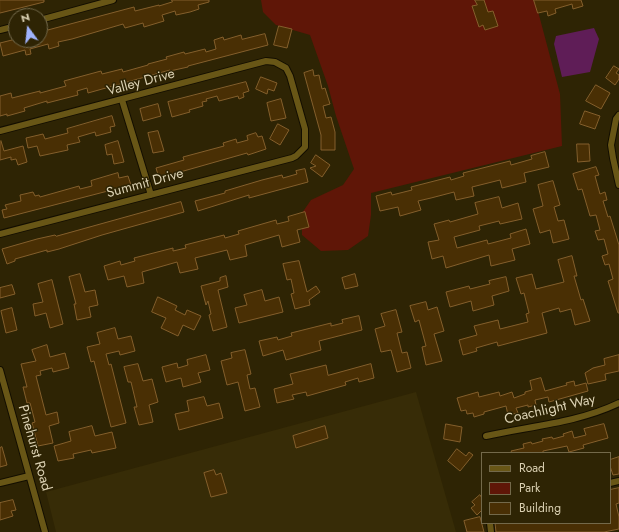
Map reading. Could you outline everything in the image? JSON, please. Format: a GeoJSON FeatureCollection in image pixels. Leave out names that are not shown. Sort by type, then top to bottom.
{"type":"FeatureCollection","features":[{"type":"Feature","properties":{"kind":"street"},"geometry":{"type":"LineString","coordinates":[[48,18],[113,0]]}},
{"type":"Feature","properties":{"kind":"street","name":"Valley Drive"},"geometry":{"type":"LineString","coordinates":[[0,131],[266,61],[276,62],[286,68],[290,76],[305,129],[305,147],[296,156]]}},
{"type":"Feature","properties":{"kind":"street"},"geometry":{"type":"LineString","coordinates":[[122,100],[151,194]]}},
{"type":"Feature","properties":{"kind":"street"},"geometry":{"type":"LineString","coordinates":[[619,115],[616,119],[611,145],[619,185]]}},
{"type":"Feature","properties":{"kind":"street","name":"Summit Drive"},"geometry":{"type":"LineString","coordinates":[[0,234],[296,156]]}},
{"type":"Feature","properties":{"kind":"street","name":"Pinehurst Road"},"geometry":{"type":"LineString","coordinates":[[0,370],[3,395],[45,532]]}},
{"type":"Feature","properties":{"kind":"street","name":"Coachlight Way"},"geometry":{"type":"LineString","coordinates":[[486,436],[562,422],[598,412],[619,403]]}},
{"type":"Feature","properties":{"kind":"street"},"geometry":{"type":"LineString","coordinates":[[0,483],[29,476]]}},
{"type":"Feature","properties":{"kind":"shaded area"},"geometry":{"type":"Polygon","coordinates":[[[594,28],[599,39],[590,72],[562,77],[554,44],[556,36],[594,28]]]}},
{"type":"Feature","properties":{"kind":"shaded area"},"geometry":{"type":"Polygon","coordinates":[[[416,392],[456,532],[56,532],[46,492],[416,392]]]}},
{"type":"Feature","properties":{"kind":"green space"},"geometry":{"type":"Polygon","coordinates":[[[261,0],[535,0],[560,94],[562,146],[371,193],[371,215],[368,236],[348,250],[321,251],[302,235],[302,213],[311,200],[343,185],[354,169],[310,35],[276,25],[263,12],[261,0]]]}},
{"type":"Feature","properties":{"kind":"building"},"geometry":{"type":"Polygon","coordinates":[[[0,0],[44,0],[44,2],[20,8],[8,8],[8,11],[0,13],[0,0]]]}},
{"type":"Feature","properties":{"kind":"building"},"geometry":{"type":"Polygon","coordinates":[[[172,0],[209,0],[209,2],[198,5],[199,9],[190,12],[176,15],[175,11],[162,15],[164,21],[144,27],[143,23],[125,28],[123,24],[58,42],[59,46],[49,49],[48,30],[134,7],[135,11],[172,2],[172,0]]]}},
{"type":"Feature","properties":{"kind":"building"},"geometry":{"type":"Polygon","coordinates":[[[475,0],[484,0],[488,12],[493,11],[498,26],[485,30],[483,25],[479,27],[472,6],[477,5],[475,0]]]}},
{"type":"Feature","properties":{"kind":"building"},"geometry":{"type":"Polygon","coordinates":[[[534,0],[581,0],[583,6],[573,9],[572,4],[555,9],[556,13],[548,16],[547,11],[538,13],[534,0]]]}},
{"type":"Feature","properties":{"kind":"building"},"geometry":{"type":"Polygon","coordinates":[[[279,26],[292,29],[287,48],[274,45],[279,26]]]}},
{"type":"Feature","properties":{"kind":"building"},"geometry":{"type":"Polygon","coordinates":[[[265,34],[268,45],[88,93],[87,88],[77,91],[78,95],[47,103],[47,101],[24,108],[25,111],[7,116],[7,114],[0,116],[0,96],[11,93],[12,98],[40,91],[40,93],[66,86],[64,81],[101,71],[102,74],[122,69],[123,72],[167,59],[166,57],[184,52],[185,54],[205,49],[206,52],[216,49],[214,40],[223,37],[224,40],[241,35],[242,39],[265,34]]]}},
{"type":"Feature","properties":{"kind":"building"},"geometry":{"type":"Polygon","coordinates":[[[8,41],[8,48],[34,48],[30,49],[31,54],[26,55],[25,50],[3,56],[0,43],[8,41]]]}},
{"type":"Feature","properties":{"kind":"building"},"geometry":{"type":"Polygon","coordinates":[[[614,66],[619,69],[616,73],[619,75],[619,79],[615,85],[606,78],[614,66]]]}},
{"type":"Feature","properties":{"kind":"building"},"geometry":{"type":"Polygon","coordinates":[[[313,70],[314,76],[319,75],[322,89],[325,88],[330,104],[323,106],[326,118],[331,117],[335,132],[335,150],[321,150],[321,135],[304,73],[313,70]]]}},
{"type":"Feature","properties":{"kind":"building"},"geometry":{"type":"Polygon","coordinates":[[[261,77],[277,83],[274,91],[268,89],[267,94],[256,89],[261,77]]]}},
{"type":"Feature","properties":{"kind":"building"},"geometry":{"type":"Polygon","coordinates":[[[246,82],[249,91],[243,93],[244,97],[239,99],[238,96],[219,101],[217,96],[206,99],[207,101],[202,102],[203,106],[189,110],[190,112],[172,117],[168,102],[246,82]]]}},
{"type":"Feature","properties":{"kind":"building"},"geometry":{"type":"Polygon","coordinates":[[[596,85],[610,93],[601,109],[586,101],[596,85]]]}},
{"type":"Feature","properties":{"kind":"building"},"geometry":{"type":"Polygon","coordinates":[[[281,99],[286,118],[271,121],[267,103],[281,99]]]}},
{"type":"Feature","properties":{"kind":"building"},"geometry":{"type":"Polygon","coordinates":[[[158,104],[161,116],[143,121],[140,109],[158,104]]]}},
{"type":"Feature","properties":{"kind":"building"},"geometry":{"type":"Polygon","coordinates":[[[585,111],[600,116],[595,129],[580,124],[585,111]]]}},
{"type":"Feature","properties":{"kind":"building"},"geometry":{"type":"Polygon","coordinates":[[[112,116],[115,126],[110,127],[111,132],[96,136],[95,132],[78,137],[80,142],[67,145],[68,150],[40,156],[37,146],[28,148],[26,138],[43,134],[45,139],[68,133],[67,129],[112,116]]]}},
{"type":"Feature","properties":{"kind":"building"},"geometry":{"type":"Polygon","coordinates":[[[278,124],[289,130],[280,145],[270,139],[278,124]]]}},
{"type":"Feature","properties":{"kind":"building"},"geometry":{"type":"Polygon","coordinates":[[[158,131],[164,151],[153,153],[148,133],[158,131]]]}},
{"type":"Feature","properties":{"kind":"building"},"geometry":{"type":"Polygon","coordinates":[[[256,133],[258,137],[262,136],[266,149],[159,178],[156,168],[184,160],[183,157],[224,146],[223,143],[236,139],[237,143],[248,140],[247,136],[256,133]]]}},
{"type":"Feature","properties":{"kind":"building"},"geometry":{"type":"Polygon","coordinates":[[[1,141],[4,151],[23,146],[27,162],[18,165],[16,159],[11,160],[11,157],[0,160],[1,141]]]}},
{"type":"Feature","properties":{"kind":"building"},"geometry":{"type":"Polygon","coordinates":[[[118,141],[124,162],[114,164],[112,154],[107,155],[105,145],[118,141]]]}},
{"type":"Feature","properties":{"kind":"building"},"geometry":{"type":"Polygon","coordinates":[[[577,144],[589,144],[590,161],[578,162],[577,144]]]}},
{"type":"Feature","properties":{"kind":"building"},"geometry":{"type":"Polygon","coordinates":[[[545,152],[549,167],[524,173],[526,182],[502,188],[500,180],[472,187],[474,196],[456,200],[454,192],[418,201],[421,210],[400,216],[398,207],[380,211],[376,196],[391,192],[392,195],[412,190],[411,187],[450,177],[451,180],[464,176],[463,173],[510,161],[511,165],[532,159],[531,156],[545,152]]]}},
{"type":"Feature","properties":{"kind":"building"},"geometry":{"type":"Polygon","coordinates":[[[316,155],[330,165],[322,177],[310,168],[316,166],[311,163],[316,155]]]}},
{"type":"Feature","properties":{"kind":"building"},"geometry":{"type":"Polygon","coordinates":[[[596,167],[599,175],[595,176],[600,194],[605,192],[607,200],[603,201],[608,217],[610,216],[619,245],[619,313],[608,281],[613,279],[609,264],[605,265],[602,256],[608,254],[604,239],[598,240],[595,231],[600,230],[596,215],[590,216],[582,189],[578,190],[573,174],[596,167]]]}},
{"type":"Feature","properties":{"kind":"building"},"geometry":{"type":"Polygon","coordinates":[[[305,169],[308,182],[249,198],[249,195],[198,211],[195,201],[225,193],[225,191],[262,180],[282,175],[283,178],[297,174],[296,171],[305,169]]]}},
{"type":"Feature","properties":{"kind":"building"},"geometry":{"type":"Polygon","coordinates":[[[118,173],[119,178],[128,176],[131,185],[4,218],[2,210],[7,209],[5,205],[21,201],[20,195],[33,192],[35,196],[39,195],[40,197],[79,186],[80,189],[92,186],[91,181],[118,173]]]}},
{"type":"Feature","properties":{"kind":"building"},"geometry":{"type":"Polygon","coordinates":[[[553,181],[560,205],[554,207],[558,221],[564,220],[569,239],[553,243],[550,230],[540,233],[533,209],[543,206],[538,185],[553,181]]]}},
{"type":"Feature","properties":{"kind":"building"},"geometry":{"type":"Polygon","coordinates":[[[499,197],[502,208],[518,203],[522,219],[500,224],[499,221],[479,226],[480,230],[454,237],[457,248],[487,240],[488,244],[511,238],[510,234],[526,229],[530,244],[512,249],[515,260],[491,266],[489,255],[446,268],[443,256],[432,259],[428,242],[439,240],[434,224],[449,220],[450,222],[478,214],[475,203],[499,197]]]}},
{"type":"Feature","properties":{"kind":"building"},"geometry":{"type":"Polygon","coordinates":[[[181,202],[184,212],[102,235],[59,249],[47,252],[47,250],[15,259],[15,261],[7,264],[2,249],[37,239],[56,236],[181,202]]]}},
{"type":"Feature","properties":{"kind":"building"},"geometry":{"type":"Polygon","coordinates":[[[305,212],[309,227],[297,230],[300,242],[282,247],[279,235],[245,245],[247,256],[230,260],[227,250],[195,258],[198,269],[180,273],[177,262],[142,272],[144,283],[127,287],[124,276],[108,280],[104,266],[120,261],[121,265],[135,261],[134,258],[173,248],[173,251],[186,248],[185,245],[224,235],[225,238],[239,234],[238,231],[276,220],[277,224],[289,221],[288,217],[305,212]]]}},
{"type":"Feature","properties":{"kind":"building"},"geometry":{"type":"Polygon","coordinates":[[[572,256],[577,276],[574,276],[581,300],[583,299],[590,321],[575,325],[571,309],[560,312],[559,308],[542,313],[547,333],[498,346],[497,342],[476,348],[477,351],[463,355],[459,340],[477,335],[474,326],[498,320],[500,329],[528,322],[526,314],[529,313],[524,293],[521,294],[516,278],[532,274],[536,289],[564,282],[558,260],[572,256]]]}},
{"type":"Feature","properties":{"kind":"building"},"geometry":{"type":"Polygon","coordinates":[[[299,261],[307,292],[316,286],[320,292],[309,300],[310,305],[295,309],[291,294],[294,293],[291,279],[287,280],[283,264],[299,261]]]}},
{"type":"Feature","properties":{"kind":"building"},"geometry":{"type":"Polygon","coordinates":[[[80,274],[85,292],[95,290],[98,305],[89,307],[91,317],[77,320],[74,304],[76,304],[69,277],[80,274]]]}},
{"type":"Feature","properties":{"kind":"building"},"geometry":{"type":"Polygon","coordinates":[[[355,274],[358,286],[345,289],[342,278],[355,274]]]}},
{"type":"Feature","properties":{"kind":"building"},"geometry":{"type":"Polygon","coordinates":[[[226,276],[228,287],[218,290],[227,327],[213,331],[209,315],[211,314],[208,301],[206,305],[201,286],[220,281],[220,278],[226,276]]]}},
{"type":"Feature","properties":{"kind":"building"},"geometry":{"type":"Polygon","coordinates":[[[506,277],[509,291],[492,296],[494,305],[473,311],[471,301],[450,307],[446,292],[469,286],[470,289],[490,284],[489,281],[506,277]]]}},
{"type":"Feature","properties":{"kind":"building"},"geometry":{"type":"Polygon","coordinates":[[[52,280],[63,324],[50,328],[46,313],[35,316],[33,304],[43,302],[38,284],[52,280]]]}},
{"type":"Feature","properties":{"kind":"building"},"geometry":{"type":"Polygon","coordinates":[[[12,285],[15,294],[0,298],[0,288],[12,285]]]}},
{"type":"Feature","properties":{"kind":"building"},"geometry":{"type":"Polygon","coordinates":[[[262,290],[265,301],[279,297],[283,312],[239,323],[235,308],[247,305],[244,295],[262,290]]]}},
{"type":"Feature","properties":{"kind":"building"},"geometry":{"type":"Polygon","coordinates":[[[158,297],[177,306],[175,310],[185,315],[187,310],[201,316],[194,330],[183,325],[178,336],[161,328],[166,318],[152,312],[158,297]]]}},
{"type":"Feature","properties":{"kind":"building"},"geometry":{"type":"Polygon","coordinates":[[[426,302],[428,310],[437,307],[444,331],[434,334],[442,361],[426,365],[422,347],[426,346],[419,320],[415,322],[410,306],[426,302]]]}},
{"type":"Feature","properties":{"kind":"building"},"geometry":{"type":"Polygon","coordinates":[[[12,308],[17,330],[6,333],[1,311],[12,308]]]}},
{"type":"Feature","properties":{"kind":"building"},"geometry":{"type":"Polygon","coordinates":[[[396,310],[402,332],[397,333],[402,353],[407,352],[411,368],[397,372],[391,350],[381,352],[375,329],[385,326],[381,314],[396,310]]]}},
{"type":"Feature","properties":{"kind":"building"},"geometry":{"type":"Polygon","coordinates":[[[359,316],[362,330],[319,341],[321,350],[286,360],[283,350],[263,356],[259,341],[277,337],[278,340],[292,336],[291,333],[331,323],[331,326],[343,323],[342,320],[359,316]]]}},
{"type":"Feature","properties":{"kind":"building"},"geometry":{"type":"Polygon","coordinates":[[[115,328],[118,339],[131,336],[135,351],[120,355],[119,351],[106,354],[109,365],[111,364],[126,423],[111,427],[94,361],[91,362],[87,347],[100,344],[97,333],[115,328]]]}},
{"type":"Feature","properties":{"kind":"building"},"geometry":{"type":"Polygon","coordinates":[[[47,345],[50,357],[65,353],[69,368],[53,372],[52,368],[40,371],[41,375],[36,376],[46,415],[57,412],[59,423],[49,426],[53,443],[38,446],[32,423],[35,422],[30,403],[27,403],[23,387],[27,387],[21,364],[36,361],[32,350],[47,345]]]}},
{"type":"Feature","properties":{"kind":"building"},"geometry":{"type":"Polygon","coordinates":[[[245,350],[251,374],[247,375],[250,389],[255,388],[260,407],[245,411],[238,382],[227,385],[221,361],[232,358],[231,353],[245,350]]]}},
{"type":"Feature","properties":{"kind":"building"},"geometry":{"type":"Polygon","coordinates":[[[206,355],[210,370],[198,373],[201,382],[183,387],[181,378],[166,382],[162,367],[177,363],[178,368],[188,365],[187,360],[206,355]]]}},
{"type":"Feature","properties":{"kind":"building"},"geometry":{"type":"Polygon","coordinates":[[[619,355],[619,371],[605,374],[606,380],[588,384],[585,373],[593,368],[605,365],[604,359],[619,355]]]}},
{"type":"Feature","properties":{"kind":"building"},"geometry":{"type":"Polygon","coordinates":[[[138,364],[143,381],[152,379],[158,402],[149,405],[153,422],[139,425],[134,407],[137,407],[131,382],[128,382],[124,367],[138,364]]]}},
{"type":"Feature","properties":{"kind":"building"},"geometry":{"type":"Polygon","coordinates":[[[371,364],[374,378],[359,382],[358,378],[345,382],[346,385],[307,396],[306,392],[292,395],[294,399],[277,403],[274,389],[293,384],[290,374],[326,365],[328,375],[371,364]]]}},
{"type":"Feature","properties":{"kind":"building"},"geometry":{"type":"Polygon","coordinates":[[[541,378],[545,391],[567,385],[566,383],[574,381],[575,386],[586,383],[588,391],[549,402],[548,397],[535,400],[536,405],[516,408],[518,413],[508,415],[506,406],[484,412],[484,414],[474,417],[473,413],[467,414],[466,410],[461,411],[457,398],[478,392],[479,397],[499,392],[500,396],[512,392],[514,398],[532,390],[530,381],[541,378]]]}},
{"type":"Feature","properties":{"kind":"building"},"geometry":{"type":"Polygon","coordinates":[[[204,397],[207,406],[219,403],[223,418],[179,430],[175,414],[189,411],[187,401],[204,397]]]}},
{"type":"Feature","properties":{"kind":"building"},"geometry":{"type":"Polygon","coordinates":[[[446,424],[462,427],[460,442],[444,439],[446,424]]]}},
{"type":"Feature","properties":{"kind":"building"},"geometry":{"type":"Polygon","coordinates":[[[604,424],[608,438],[583,445],[584,448],[569,452],[567,446],[543,452],[511,451],[524,448],[523,444],[531,442],[532,444],[543,441],[542,439],[552,437],[553,439],[564,436],[563,434],[572,431],[574,438],[586,435],[584,429],[604,424]]]}},
{"type":"Feature","properties":{"kind":"building"},"geometry":{"type":"Polygon","coordinates":[[[92,426],[95,436],[112,432],[116,448],[92,453],[91,450],[73,454],[74,458],[58,461],[54,446],[71,441],[69,432],[92,426]]]}},
{"type":"Feature","properties":{"kind":"building"},"geometry":{"type":"Polygon","coordinates":[[[325,426],[328,438],[296,448],[293,436],[325,426]]]}},
{"type":"Feature","properties":{"kind":"building"},"geometry":{"type":"Polygon","coordinates":[[[2,447],[7,465],[0,467],[0,448],[2,447]]]}},
{"type":"Feature","properties":{"kind":"building"},"geometry":{"type":"Polygon","coordinates":[[[457,449],[466,456],[469,452],[473,455],[460,471],[448,461],[457,449]]]}},
{"type":"Feature","properties":{"kind":"building"},"geometry":{"type":"Polygon","coordinates":[[[619,457],[619,474],[613,475],[611,469],[611,460],[619,457]]]}},
{"type":"Feature","properties":{"kind":"building"},"geometry":{"type":"Polygon","coordinates":[[[214,470],[216,475],[221,473],[227,493],[211,497],[204,473],[214,470]]]}},
{"type":"Feature","properties":{"kind":"building"},"geometry":{"type":"Polygon","coordinates":[[[619,488],[619,503],[616,504],[619,517],[619,529],[604,532],[496,532],[495,524],[611,524],[611,490],[619,488]]]}},
{"type":"Feature","properties":{"kind":"building"},"geometry":{"type":"Polygon","coordinates":[[[480,495],[481,511],[477,515],[471,508],[475,505],[472,502],[480,495]]]}},
{"type":"Feature","properties":{"kind":"building"},"geometry":{"type":"Polygon","coordinates":[[[13,500],[16,510],[11,511],[13,516],[0,520],[0,503],[13,500]]]}},
{"type":"Feature","properties":{"kind":"building"},"geometry":{"type":"Polygon","coordinates":[[[480,517],[484,532],[467,532],[464,521],[480,517]]]}}]}
